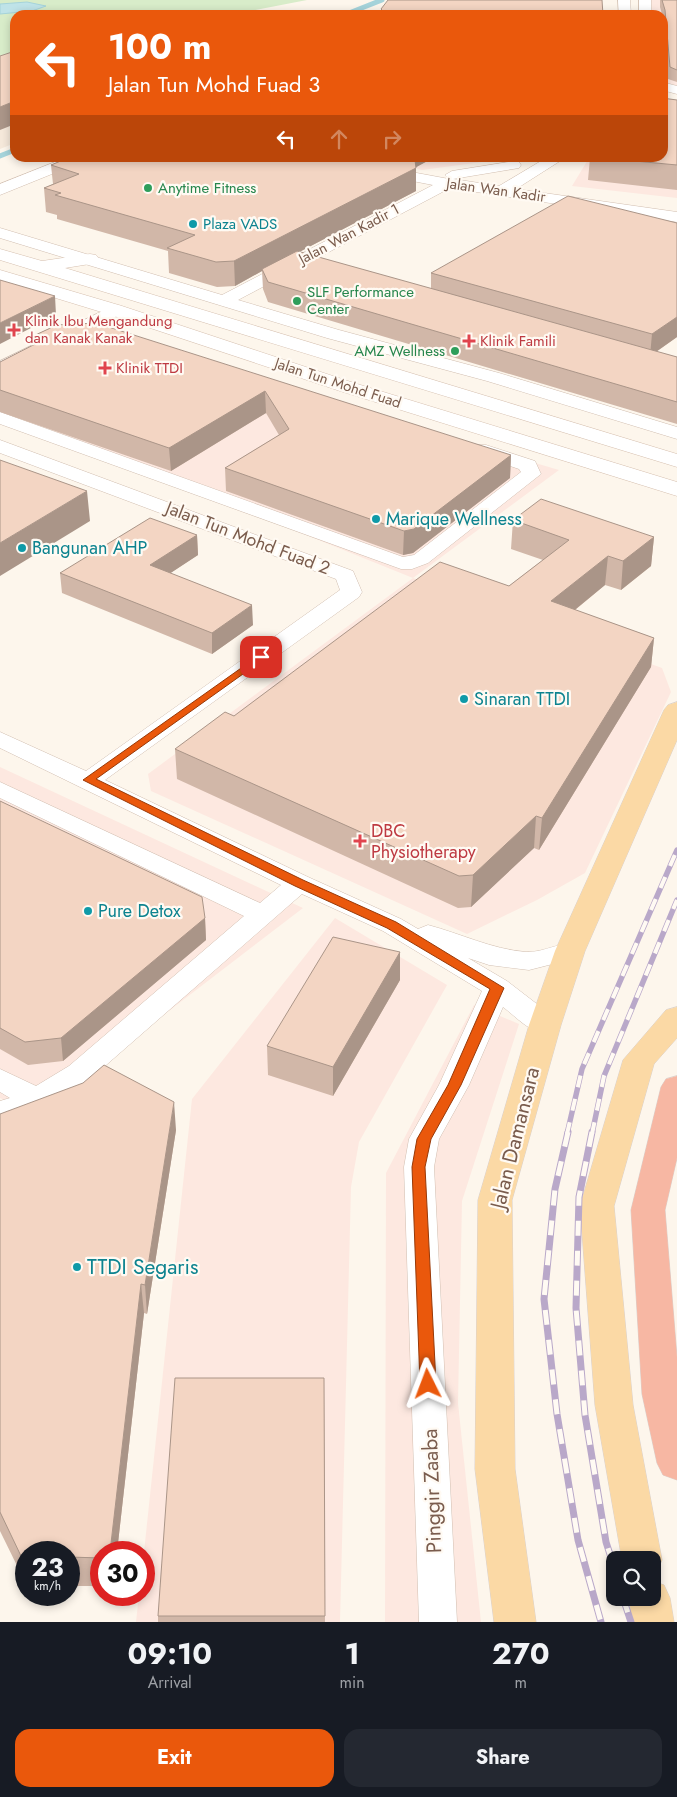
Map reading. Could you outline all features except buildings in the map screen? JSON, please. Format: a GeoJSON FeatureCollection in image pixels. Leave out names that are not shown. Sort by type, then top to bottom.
{"type":"FeatureCollection","features":[{"type":"Feature","properties":{"kind":"highway"},"geometry":{"type":"LineString","coordinates":[[677,1087],[648,1210],[660,1394],[677,1463]]}},
{"type":"Feature","properties":{"kind":"main road"},"geometry":{"type":"LineString","coordinates":[[0,190],[68,162]]}},
{"type":"Feature","properties":{"kind":"main road","name":"Jalan Tun Mohd Fuad"},"geometry":{"type":"LineString","coordinates":[[0,254],[677,461]]}},
{"type":"Feature","properties":{"kind":"main road"},"geometry":{"type":"LineString","coordinates":[[46,269],[90,260]]}},
{"type":"Feature","properties":{"kind":"main road"},"geometry":{"type":"LineString","coordinates":[[46,269],[108,296],[116,303],[115,310]]}},
{"type":"Feature","properties":{"kind":"main road","name":"Jalan Tun Mohd Fuad"},"geometry":{"type":"LineString","coordinates":[[0,275],[115,310],[347,387],[677,489]]}},
{"type":"Feature","properties":{"kind":"main road","name":"Jalan Damansara"},"geometry":{"type":"LineString","coordinates":[[515,1622],[495,1469],[495,1200],[545,1026],[570,951],[677,710]]}},
{"type":"Feature","properties":{"kind":"main road"},"geometry":{"type":"LineString","coordinates":[[640,1551],[614,1405],[597,1206],[639,1060],[677,1018]]}},
{"type":"Feature","properties":{"kind":"main road"},"geometry":{"type":"LineString","coordinates":[[650,1606],[653,1622]]}},
{"type":"Feature","properties":{"kind":"street","name":"Jalan Wan Kadir"},"geometry":{"type":"LineString","coordinates":[[336,162],[448,183],[677,217]]}},
{"type":"Feature","properties":{"kind":"street"},"geometry":{"type":"LineString","coordinates":[[405,175],[458,175],[516,162]]}},
{"type":"Feature","properties":{"kind":"street"},"geometry":{"type":"LineString","coordinates":[[482,188],[519,162]]}},
{"type":"Feature","properties":{"kind":"street"},"geometry":{"type":"LineString","coordinates":[[502,191],[549,162]]}},
{"type":"Feature","properties":{"kind":"street"},"geometry":{"type":"LineString","coordinates":[[528,174],[529,182],[541,196]]}},
{"type":"Feature","properties":{"kind":"street","name":"Jalan Wan Kadir 1"},"geometry":{"type":"LineString","coordinates":[[225,300],[448,183]]}},
{"type":"Feature","properties":{"kind":"street"},"geometry":{"type":"LineString","coordinates":[[0,233],[333,334],[493,377],[677,433]]}},
{"type":"Feature","properties":{"kind":"street"},"geometry":{"type":"LineString","coordinates":[[294,264],[320,271]]}},
{"type":"Feature","properties":{"kind":"street"},"geometry":{"type":"LineString","coordinates":[[4,363],[115,310]]}},
{"type":"Feature","properties":{"kind":"street"},"geometry":{"type":"LineString","coordinates":[[89,324],[107,330]]}},
{"type":"Feature","properties":{"kind":"street"},"geometry":{"type":"LineString","coordinates":[[333,334],[335,357]]}},
{"type":"Feature","properties":{"kind":"street","name":"Jalan Tun Mohd Fuad 2"},"geometry":{"type":"LineString","coordinates":[[0,418],[400,563],[412,563],[421,559],[531,474],[528,466],[512,459]]}},
{"type":"Feature","properties":{"kind":"street"},"geometry":{"type":"LineString","coordinates":[[466,445],[512,459],[534,445]]}},
{"type":"Feature","properties":{"kind":"street","name":"Jalan Tun Mohd Fuad 2"},"geometry":{"type":"LineString","coordinates":[[0,446],[346,575],[351,592],[88,780]]}},
{"type":"Feature","properties":{"kind":"street"},"geometry":{"type":"LineString","coordinates":[[86,478],[118,460]]}},
{"type":"Feature","properties":{"kind":"street"},"geometry":{"type":"LineString","coordinates":[[184,514],[214,494]]}},
{"type":"Feature","properties":{"kind":"street"},"geometry":{"type":"LineString","coordinates":[[0,739],[299,883],[392,925],[497,988],[545,1026]]}},
{"type":"Feature","properties":{"kind":"street"},"geometry":{"type":"LineString","coordinates":[[0,789],[264,915]]}},
{"type":"Feature","properties":{"kind":"street"},"geometry":{"type":"LineString","coordinates":[[0,1113],[36,1098],[80,1073],[158,1003],[264,915],[299,883]]}},
{"type":"Feature","properties":{"kind":"street"},"geometry":{"type":"LineString","coordinates":[[392,925],[417,930],[489,956],[529,961],[570,951]]}},
{"type":"Feature","properties":{"kind":"street","name":"Pinggir Zaaba"},"geometry":{"type":"LineString","coordinates":[[438,1622],[418,1167],[424,1139],[454,1085],[497,988]]}},
{"type":"Feature","properties":{"kind":"street"},"geometry":{"type":"LineString","coordinates":[[0,1079],[36,1098]]}},
{"type":"Feature","properties":{"kind":"shaded area"},"geometry":{"type":"Polygon","coordinates":[[[651,0],[677,0],[677,87],[668,84],[668,10],[652,10],[651,0]]]}},
{"type":"Feature","properties":{"kind":"shaded area"},"geometry":{"type":"Polygon","coordinates":[[[10,58],[10,145],[0,149],[0,60],[10,58]]]}},
{"type":"Feature","properties":{"kind":"shaded area"},"geometry":{"type":"Polygon","coordinates":[[[677,121],[677,198],[572,186],[587,162],[668,162],[668,143],[677,121]]]}},
{"type":"Feature","properties":{"kind":"shaded area"},"geometry":{"type":"Polygon","coordinates":[[[387,162],[482,162],[422,170],[387,162]]]}},
{"type":"Feature","properties":{"kind":"shaded area"},"geometry":{"type":"Polygon","coordinates":[[[88,332],[559,470],[413,578],[0,412],[0,376],[88,332]]]}},
{"type":"Feature","properties":{"kind":"shaded area","name":"Sinaran TTDI"},"geometry":{"type":"Polygon","coordinates":[[[413,578],[662,668],[671,692],[585,873],[537,900],[467,934],[151,791],[148,774],[413,578]]]}},
{"type":"Feature","properties":{"kind":"shaded area"},"geometry":{"type":"Polygon","coordinates":[[[0,767],[303,908],[32,1116],[0,1098],[0,767]]]}},
{"type":"Feature","properties":{"kind":"shaded area"},"geometry":{"type":"Polygon","coordinates":[[[335,918],[447,985],[359,1142],[351,1187],[340,1622],[136,1622],[138,1606],[155,1606],[155,1541],[145,1541],[192,1099],[335,918]]]}},
{"type":"Feature","properties":{"kind":"shaded area"},"geometry":{"type":"Polygon","coordinates":[[[474,1005],[519,1024],[462,1201],[458,1403],[481,1622],[385,1622],[386,1173],[474,1005]]]}},
{"type":"Feature","properties":{"kind":"green space"},"geometry":{"type":"Polygon","coordinates":[[[0,0],[307,0],[256,10],[10,10],[10,58],[0,60],[0,0]]]}},
{"type":"Feature","properties":{"kind":"water"},"geometry":{"type":"Polygon","coordinates":[[[27,2],[46,6],[35,10],[10,10],[10,13],[0,14],[0,4],[27,2]]]}},
{"type":"Feature","properties":{"kind":"waterway"},"geometry":{"type":"LineString","coordinates":[[357,10],[382,0]]}},
{"type":"Feature","properties":{"kind":"waterway"},"geometry":{"type":"LineString","coordinates":[[0,156],[10,152]]}},
{"type":"Feature","properties":{"kind":"railway"},"geometry":{"type":"LineString","coordinates":[[567,1134],[582,1069],[677,850]]}},
{"type":"Feature","properties":{"kind":"railway"},"geometry":{"type":"LineString","coordinates":[[592,1134],[604,1076],[677,900]]}},
{"type":"Feature","properties":{"kind":"railway"},"geometry":{"type":"LineString","coordinates":[[568,1132],[555,1189],[544,1299],[557,1414],[578,1540],[601,1622]]}},
{"type":"Feature","properties":{"kind":"railway"},"geometry":{"type":"LineString","coordinates":[[592,1132],[579,1197],[576,1308],[585,1415],[609,1551]]}},
{"type":"Feature","properties":{"kind":"railway"},"geometry":{"type":"LineString","coordinates":[[626,1606],[631,1622]]}},
{"type":"Feature","properties":{"kind":"place","name":"Anytime Fitness"},"geometry":{"type":"Point","coordinates":[148,188]}},
{"type":"Feature","properties":{"kind":"place","name":"Plaza VADS"},"geometry":{"type":"Point","coordinates":[193,224]}},
{"type":"Feature","properties":{"kind":"place","name":"SLF Performance Center"},"geometry":{"type":"Point","coordinates":[297,301]}},
{"type":"Feature","properties":{"kind":"place","name":"Klinik Ibu Mengandung dan Kanak Kanak"},"geometry":{"type":"Point","coordinates":[14,330]}},
{"type":"Feature","properties":{"kind":"place","name":"Klinik Famili"},"geometry":{"type":"Point","coordinates":[469,341]}},
{"type":"Feature","properties":{"kind":"place","name":"AMZ Wellness"},"geometry":{"type":"Point","coordinates":[455,351]}},
{"type":"Feature","properties":{"kind":"place","name":"Klinik TTDI"},"geometry":{"type":"Point","coordinates":[105,368]}},
{"type":"Feature","properties":{"kind":"place","name":"Marique Wellness"},"geometry":{"type":"Point","coordinates":[376,519]}},
{"type":"Feature","properties":{"kind":"place","name":"Bangunan AHP"},"geometry":{"type":"Point","coordinates":[22,548]}},
{"type":"Feature","properties":{"kind":"place","name":"Sinaran TTDI"},"geometry":{"type":"Point","coordinates":[464,699]}},
{"type":"Feature","properties":{"kind":"place","name":"DBC Physiotherapy"},"geometry":{"type":"Point","coordinates":[360,841]}},
{"type":"Feature","properties":{"kind":"place","name":"Pure Detox"},"geometry":{"type":"Point","coordinates":[88,911]}},
{"type":"Feature","properties":{"kind":"place","name":"TTDI Segaris"},"geometry":{"type":"Point","coordinates":[77,1267]}},
{"type":"Feature","properties":{"kind":"route"},"geometry":{"type":"LineString","coordinates":[[261,657],[88,780],[299,883],[392,925],[497,988],[454,1085],[424,1139],[418,1167],[428,1384]]}}]}
